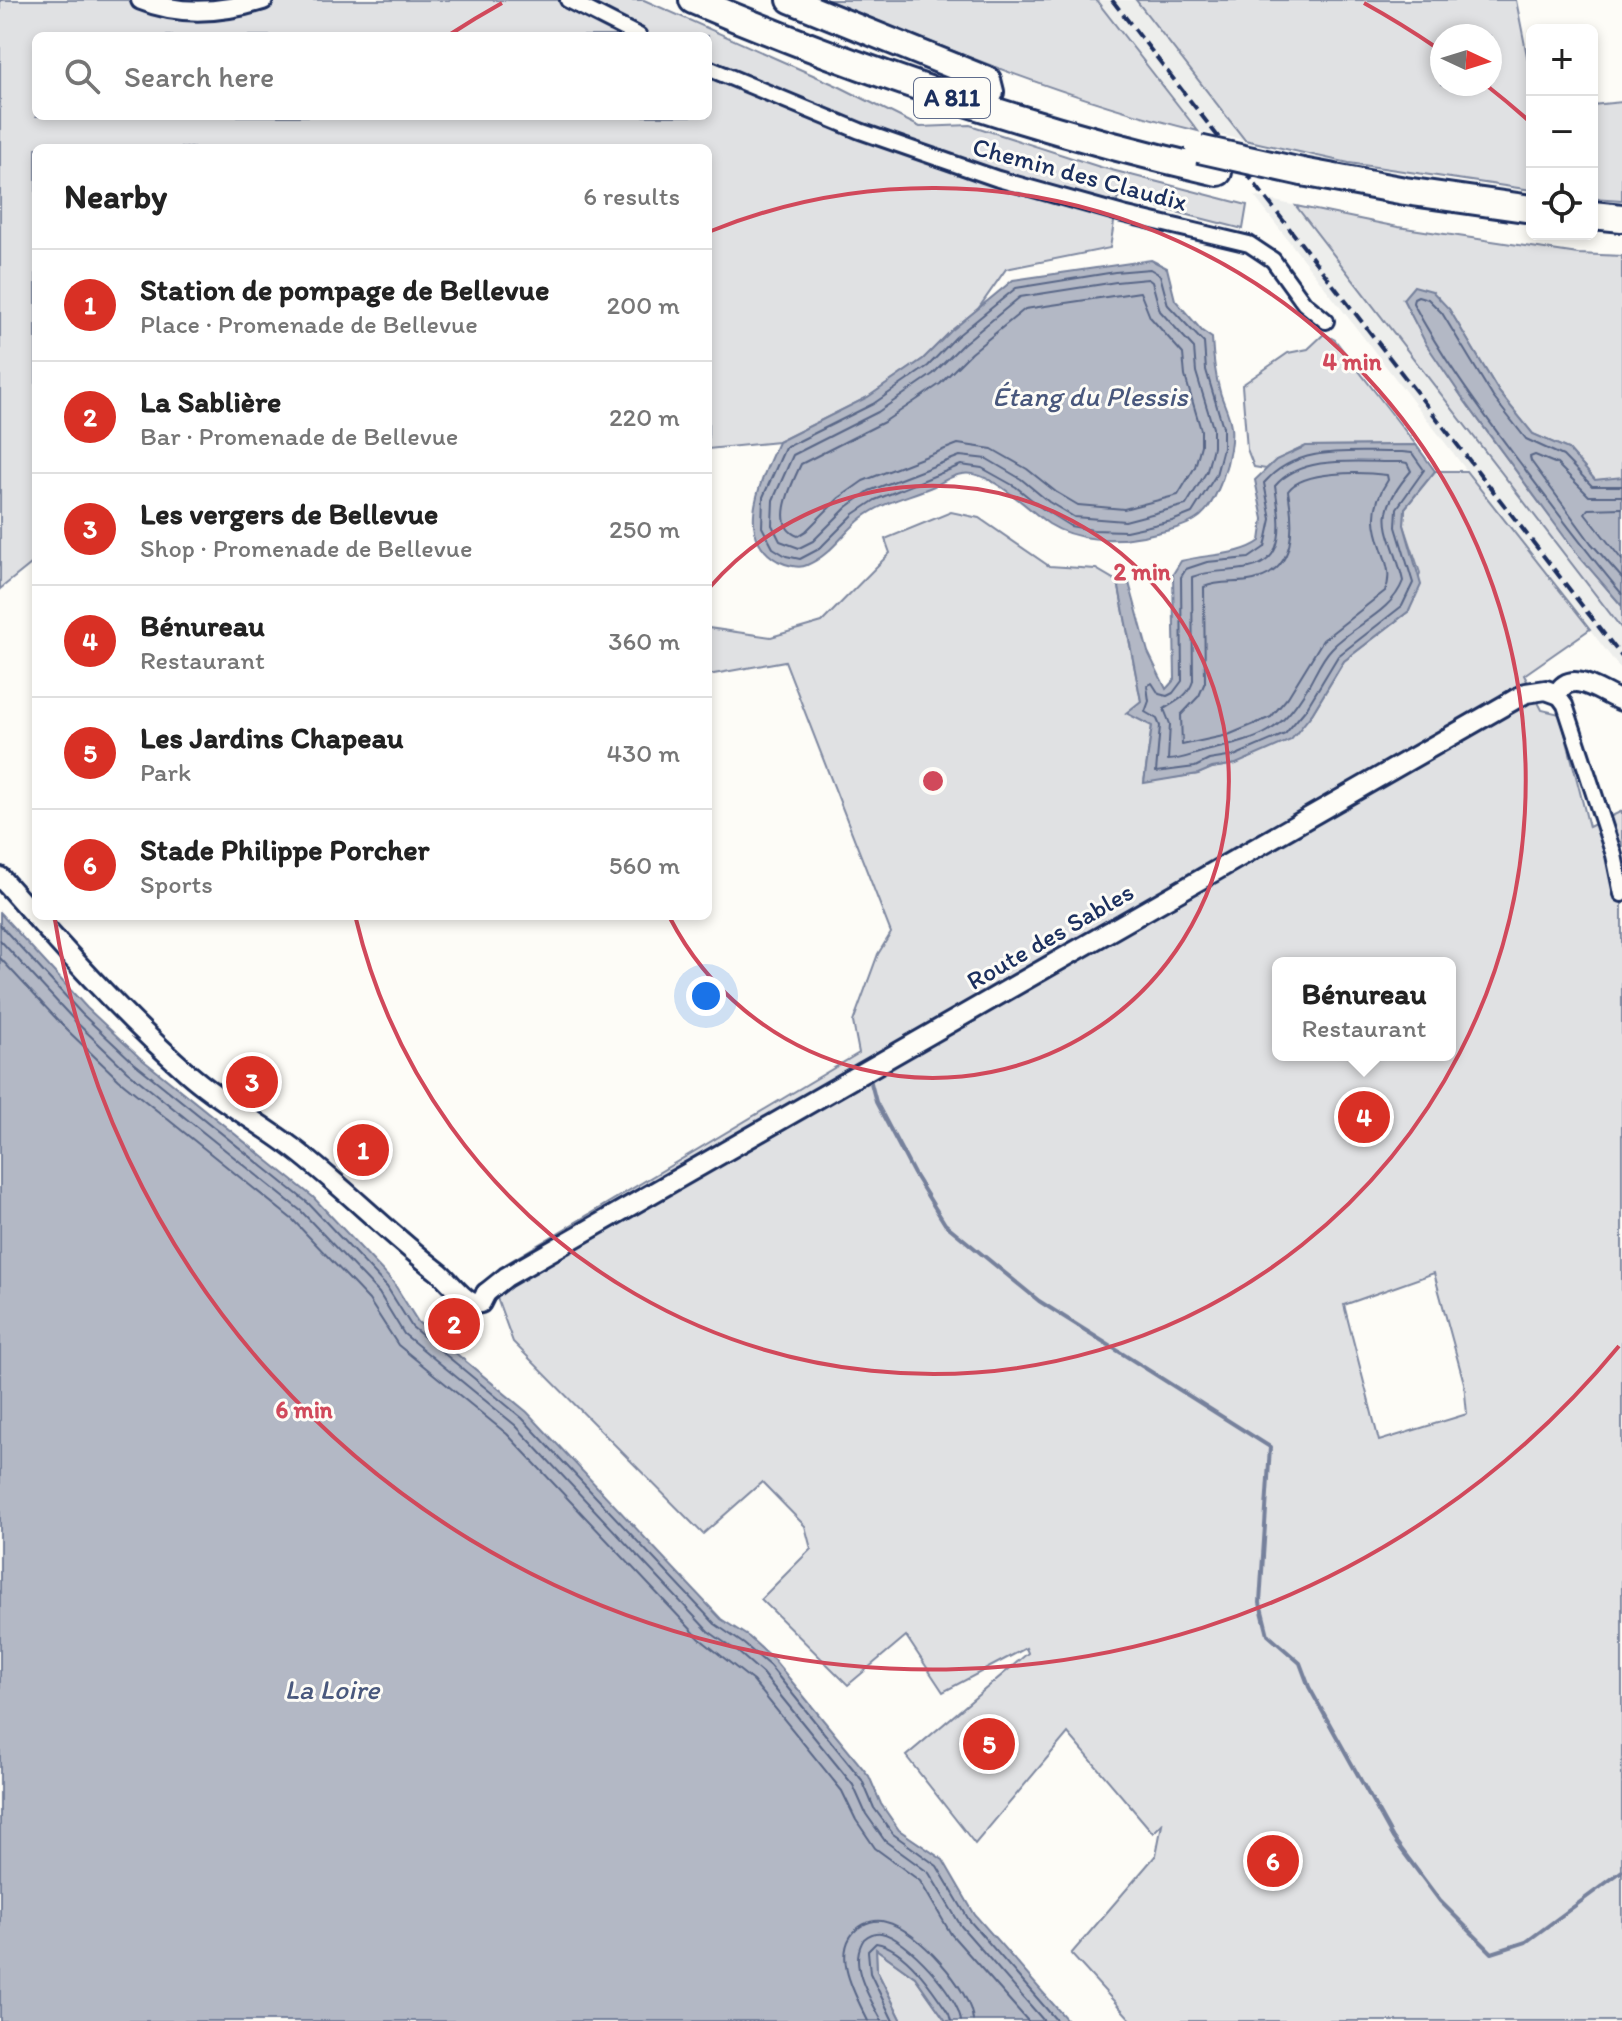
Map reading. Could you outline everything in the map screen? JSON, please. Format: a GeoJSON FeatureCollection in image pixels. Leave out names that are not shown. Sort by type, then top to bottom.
{"type":"FeatureCollection","features":[{"type":"Feature","properties":{"kind":"highway","name":"A 811"},"geometry":{"type":"LineString","coordinates":[[693,0],[792,41],[937,93],[1060,132],[1218,172],[1405,191],[1526,208]]}},
{"type":"Feature","properties":{"kind":"highway","name":"A 811"},"geometry":{"type":"LineString","coordinates":[[740,0],[853,44],[1067,115],[1199,149],[1392,207],[1526,226]]}},
{"type":"Feature","properties":{"kind":"highway"},"geometry":{"type":"LineString","coordinates":[[790,0],[988,80],[991,92]]}},
{"type":"Feature","properties":{"kind":"highway"},"geometry":{"type":"LineString","coordinates":[[1598,216],[1622,218]]}},
{"type":"Feature","properties":{"kind":"highway"},"geometry":{"type":"LineString","coordinates":[[1598,234],[1622,236]]}},
{"type":"Feature","properties":{"kind":"street"},"geometry":{"type":"LineString","coordinates":[[141,0],[172,9],[195,10],[228,8],[263,0]]}},
{"type":"Feature","properties":{"kind":"street"},"geometry":{"type":"LineString","coordinates":[[568,0],[631,32]]}},
{"type":"Feature","properties":{"kind":"street","name":"Chemin des Claudix"},"geometry":{"type":"LineString","coordinates":[[712,70],[860,131],[998,179],[1123,214],[1249,244],[1273,260],[1304,303],[1326,321]]}},
{"type":"Feature","properties":{"kind":"street","name":"Route des Sables"},"geometry":{"type":"LineString","coordinates":[[37,920],[189,1074],[294,1149],[440,1273],[476,1289],[506,1277],[1526,693],[1546,690],[1557,694],[1561,686],[1568,683],[1587,684],[1622,701]]}},
{"type":"Feature","properties":{"kind":"street"},"geometry":{"type":"LineString","coordinates":[[1557,694],[1565,705],[1614,855],[1622,894]]}},
{"type":"Feature","properties":{"kind":"street","name":"Route des Sables"},"geometry":{"type":"LineString","coordinates":[[0,877],[32,914]]}},
{"type":"Feature","properties":{"kind":"shaded area"},"geometry":{"type":"Polygon","coordinates":[[[0,0],[644,0],[840,87],[920,127],[970,125],[1100,167],[1247,205],[1243,229],[1118,197],[1110,248],[1006,269],[978,309],[923,359],[868,397],[778,442],[712,449],[712,144],[32,144],[32,563],[0,589],[0,0]]]}},
{"type":"Feature","properties":{"kind":"shaded area"},"geometry":{"type":"Polygon","coordinates":[[[827,0],[1096,0],[1198,131],[1057,89],[827,0]]]}},
{"type":"Feature","properties":{"kind":"shaded area"},"geometry":{"type":"Polygon","coordinates":[[[1096,0],[1136,0],[1245,140],[1198,131],[1096,0]]]}},
{"type":"Feature","properties":{"kind":"shaded area"},"geometry":{"type":"Polygon","coordinates":[[[1136,0],[1516,0],[1526,51],[1526,189],[1349,163],[1245,140],[1136,0]]]}},
{"type":"Feature","properties":{"kind":"shaded area"},"geometry":{"type":"Polygon","coordinates":[[[1622,102],[1622,200],[1598,198],[1598,104],[1622,102]]]}},
{"type":"Feature","properties":{"kind":"shaded area"},"geometry":{"type":"Polygon","coordinates":[[[1254,196],[1296,206],[1622,629],[1622,671],[1254,196]]]}},
{"type":"Feature","properties":{"kind":"shaded area"},"geometry":{"type":"Polygon","coordinates":[[[1296,206],[1398,227],[1578,254],[1622,256],[1622,477],[1619,479],[1595,480],[1568,449],[1533,434],[1499,392],[1449,309],[1403,299],[1439,362],[1479,421],[1563,534],[1622,606],[1622,629],[1296,206]]]}},
{"type":"Feature","properties":{"kind":"shaded area"},"geometry":{"type":"Polygon","coordinates":[[[1324,334],[1335,340],[1416,445],[1307,446],[1276,460],[1266,469],[1254,467],[1247,449],[1242,385],[1288,353],[1308,349],[1324,334]]]}},
{"type":"Feature","properties":{"kind":"shaded area"},"geometry":{"type":"Polygon","coordinates":[[[1435,471],[1466,471],[1590,629],[1524,675],[1542,710],[1560,714],[1589,827],[1622,811],[1622,2021],[1132,2021],[1071,1954],[1156,1855],[1162,1824],[1153,1833],[1068,1733],[975,1844],[906,1756],[1028,1653],[1026,1648],[943,1692],[906,1636],[848,1685],[761,1599],[811,1549],[805,1526],[762,1482],[703,1534],[513,1342],[497,1298],[506,1264],[859,1053],[853,1022],[878,954],[891,933],[785,661],[712,674],[712,629],[771,637],[822,622],[890,553],[885,539],[951,512],[979,518],[1049,566],[1096,569],[1118,582],[1141,701],[1152,725],[1144,782],[1198,774],[1211,768],[1236,764],[1312,714],[1344,661],[1409,611],[1420,573],[1404,525],[1405,508],[1435,471]],[[1434,1273],[1344,1305],[1379,1441],[1467,1414],[1464,1383],[1434,1273]]]}},
{"type":"Feature","properties":{"kind":"shaded area"},"geometry":{"type":"Polygon","coordinates":[[[876,1949],[915,1977],[946,2021],[902,2021],[877,1971],[876,1949]]]}},
{"type":"Feature","properties":{"kind":"water","name":"Étang du Plessis"},"geometry":{"type":"Polygon","coordinates":[[[1151,260],[1167,268],[1175,300],[1212,338],[1217,379],[1230,423],[1230,450],[1223,478],[1211,503],[1195,520],[1170,530],[1131,538],[1083,537],[1049,524],[996,484],[973,474],[962,474],[870,512],[823,556],[807,565],[796,567],[785,564],[764,550],[756,536],[755,505],[778,442],[868,397],[923,359],[951,331],[1013,280],[1151,260]]]}},
{"type":"Feature","properties":{"kind":"water"},"geometry":{"type":"Polygon","coordinates":[[[1414,286],[1432,291],[1449,309],[1499,392],[1533,434],[1568,449],[1595,480],[1622,477],[1622,606],[1577,554],[1426,344],[1403,299],[1414,286]]]}},
{"type":"Feature","properties":{"kind":"water"},"geometry":{"type":"Polygon","coordinates":[[[1416,445],[1435,471],[1405,508],[1404,525],[1421,585],[1409,611],[1344,661],[1312,714],[1291,740],[1236,764],[1144,783],[1152,726],[1126,713],[1141,701],[1118,582],[1128,579],[1148,652],[1166,689],[1175,679],[1173,574],[1181,561],[1233,552],[1260,541],[1263,519],[1255,480],[1276,460],[1306,446],[1416,445]]]}},
{"type":"Feature","properties":{"kind":"water","name":"La Loire"},"geometry":{"type":"Polygon","coordinates":[[[0,913],[87,1008],[139,1057],[313,1197],[393,1282],[418,1322],[527,1412],[721,1619],[749,1637],[775,1661],[869,1776],[881,1804],[899,1830],[943,1860],[975,1915],[1068,2021],[946,2021],[915,1977],[876,1949],[877,1971],[902,2021],[0,2021],[0,913]]]}},
{"type":"Feature","properties":{"kind":"waterway"},"geometry":{"type":"LineString","coordinates":[[870,1079],[876,1102],[945,1224],[1039,1301],[1270,1447],[1260,1603],[1268,1635],[1300,1663],[1309,1687],[1393,1838],[1440,1901],[1492,1953],[1526,1942],[1622,1871]]}},
{"type":"Feature","properties":{"kind":"railway"},"geometry":{"type":"LineString","coordinates":[[1112,0],[1622,657]]}},
{"type":"Feature","properties":{"kind":"place","name":"Les vergers de Bellevue"},"geometry":{"type":"Point","coordinates":[252,1082]}},
{"type":"Feature","properties":{"kind":"place","name":"Bénureau"},"geometry":{"type":"Point","coordinates":[1364,1117]}},
{"type":"Feature","properties":{"kind":"place","name":"Station de pompage de Bellevue"},"geometry":{"type":"Point","coordinates":[363,1150]}},
{"type":"Feature","properties":{"kind":"place","name":"La Sablière"},"geometry":{"type":"Point","coordinates":[454,1324]}},
{"type":"Feature","properties":{"kind":"place","name":"Les Jardins Chapeau"},"geometry":{"type":"Point","coordinates":[989,1744]}},
{"type":"Feature","properties":{"kind":"place","name":"Stade Philippe Porcher"},"geometry":{"type":"Point","coordinates":[1273,1861]}}]}
